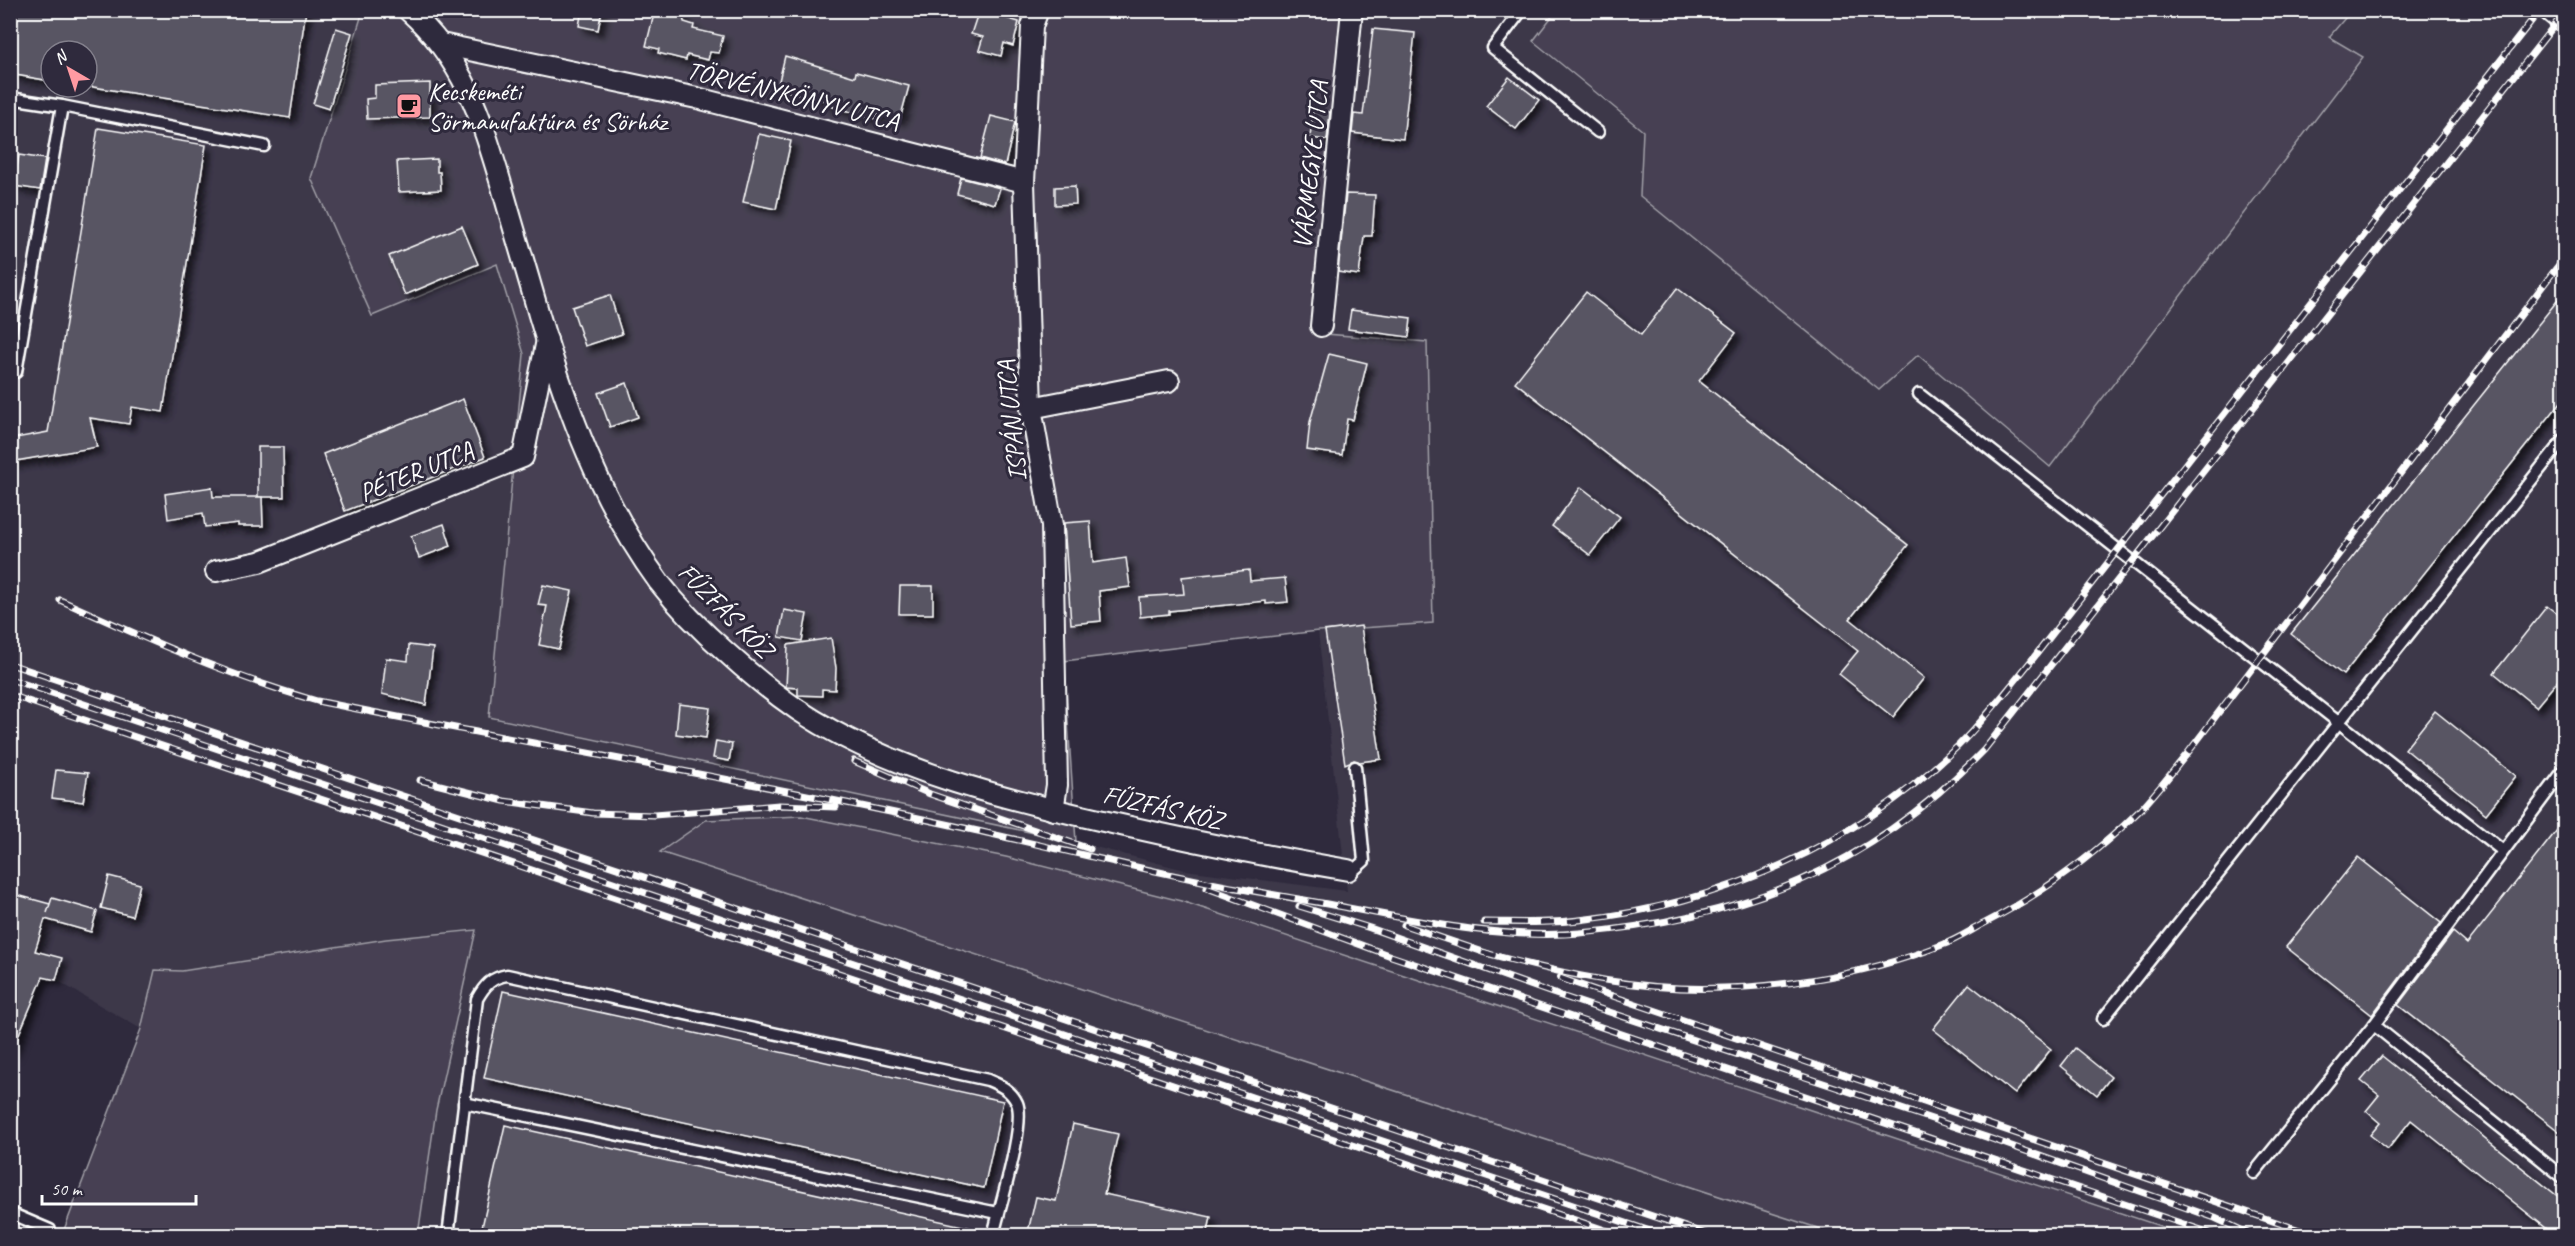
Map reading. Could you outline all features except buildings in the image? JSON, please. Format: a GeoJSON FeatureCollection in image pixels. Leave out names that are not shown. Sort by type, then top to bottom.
{"type":"FeatureCollection","features":[{"type":"Feature","properties":{"kind":"street","name":"FŰZFÁS KÖZ"},"geometry":{"type":"LineString","coordinates":[[408,10],[441,44],[457,67],[480,114],[547,340],[583,445],[624,527],[661,585],[714,642],[771,691],[801,712],[842,734],[921,770],[1053,810],[1234,850],[1348,870]]}},
{"type":"Feature","properties":{"kind":"street","name":"VÁRMEGYE UTCA"},"geometry":{"type":"LineString","coordinates":[[1321,326],[1352,10]]}},
{"type":"Feature","properties":{"kind":"street","name":"ISPÁN UTCA"},"geometry":{"type":"LineString","coordinates":[[1035,18],[1024,182],[1031,408],[1052,525],[1057,785],[1053,810]]}},
{"type":"Feature","properties":{"kind":"street","name":"TÖRVÉNYKÖNYV UTCA"},"geometry":{"type":"LineString","coordinates":[[441,44],[698,98],[1024,182]]}},
{"type":"Feature","properties":{"kind":"street","name":"PÉTER UTCA"},"geometry":{"type":"LineString","coordinates":[[216,571],[259,562],[523,457],[547,340]]}},
{"type":"Feature","properties":{"kind":"street"},"geometry":{"type":"LineString","coordinates":[[1031,408],[1168,381]]}},
{"type":"Feature","properties":{"kind":"lane"},"geometry":{"type":"LineString","coordinates":[[1522,10],[1493,48],[1598,132]]}},
{"type":"Feature","properties":{"kind":"lane"},"geometry":{"type":"LineString","coordinates":[[2541,10],[2565,29]]}},
{"type":"Feature","properties":{"kind":"lane"},"geometry":{"type":"LineString","coordinates":[[10,98],[264,146]]}},
{"type":"Feature","properties":{"kind":"lane"},"geometry":{"type":"LineString","coordinates":[[10,371],[16,372],[62,106]]}},
{"type":"Feature","properties":{"kind":"lane"},"geometry":{"type":"LineString","coordinates":[[1919,394],[2503,851]]}},
{"type":"Feature","properties":{"kind":"lane"},"geometry":{"type":"LineString","coordinates":[[2103,1019],[2565,439]]}},
{"type":"Feature","properties":{"kind":"lane"},"geometry":{"type":"LineString","coordinates":[[1348,870],[1355,870],[1364,861],[1355,767]]}},
{"type":"Feature","properties":{"kind":"lane"},"geometry":{"type":"LineString","coordinates":[[2254,1173],[2374,1025],[2565,770]]}},
{"type":"Feature","properties":{"kind":"lane"},"geometry":{"type":"LineString","coordinates":[[448,1236],[477,999],[484,987],[495,978],[507,975],[988,1080],[1000,1085],[1017,1103],[1020,1123],[993,1236]]}},
{"type":"Feature","properties":{"kind":"lane"},"geometry":{"type":"LineString","coordinates":[[2374,1025],[2565,1178]]}},
{"type":"Feature","properties":{"kind":"lane"},"geometry":{"type":"LineString","coordinates":[[464,1103],[998,1213]]}},
{"type":"Feature","properties":{"kind":"lane"},"geometry":{"type":"LineString","coordinates":[[10,1214],[50,1230],[48,1236]]}},
{"type":"Feature","properties":{"kind":"shaded area"},"geometry":{"type":"Polygon","coordinates":[[[1557,10],[2351,11],[2329,37],[2363,57],[2050,467],[1918,355],[1879,390],[1640,196],[1643,131],[1533,41],[1557,10]]]}},
{"type":"Feature","properties":{"kind":"shaded area"},"geometry":{"type":"Polygon","coordinates":[[[10,11],[363,11],[311,178],[372,315],[498,264],[524,354],[489,717],[1076,842],[1185,870],[1347,891],[1318,631],[1433,623],[1313,334],[1341,11],[1557,11],[1534,41],[1643,131],[1640,196],[1879,389],[1918,355],[2050,467],[2363,57],[2328,37],[2351,11],[2564,11],[2564,1235],[2187,1235],[1181,901],[1006,857],[878,831],[661,852],[1839,1235],[62,1235],[141,1029],[56,980],[11,968],[10,11]]]}},
{"type":"Feature","properties":{"kind":"shaded area"},"geometry":{"type":"Polygon","coordinates":[[[363,11],[1341,11],[1313,333],[1427,342],[1433,623],[1318,631],[1064,661],[1076,842],[489,717],[524,354],[497,264],[372,316],[311,178],[363,11]]]}},
{"type":"Feature","properties":{"kind":"shaded area"},"geometry":{"type":"Polygon","coordinates":[[[801,816],[1006,857],[1181,901],[2187,1235],[1839,1235],[660,852],[706,820],[801,816]]]}},
{"type":"Feature","properties":{"kind":"shaded area"},"geometry":{"type":"Polygon","coordinates":[[[476,930],[436,1110],[418,1235],[62,1235],[141,1029],[155,970],[182,971],[386,939],[476,930]]]}},
{"type":"Feature","properties":{"kind":"railway"},"geometry":{"type":"LineString","coordinates":[[1484,922],[1567,921],[1631,912],[1683,900],[1734,884],[1783,864],[1831,840],[1876,812],[1918,781],[1958,746],[2016,679],[2540,10]]}},
{"type":"Feature","properties":{"kind":"railway"},"geometry":{"type":"LineString","coordinates":[[60,600],[219,668],[317,701],[807,795],[1226,886],[1427,923],[1521,934],[1580,933],[1640,926],[1696,915],[1750,900],[1800,880],[1849,856],[1895,827],[1940,791],[1984,750],[2564,13]]}},
{"type":"Feature","properties":{"kind":"railway"},"geometry":{"type":"LineString","coordinates":[[1482,952],[1555,971],[1629,984],[1679,988],[1779,984],[1813,980],[1879,966],[1911,956],[1958,938],[2025,901],[2083,860],[2120,830],[2163,784],[2564,258]]}},
{"type":"Feature","properties":{"kind":"railway"},"geometry":{"type":"LineString","coordinates":[[10,664],[1712,1236]]}},
{"type":"Feature","properties":{"kind":"railway"},"geometry":{"type":"LineString","coordinates":[[10,679],[1665,1236]]}},
{"type":"Feature","properties":{"kind":"railway"},"geometry":{"type":"LineString","coordinates":[[10,695],[1623,1236]]}},
{"type":"Feature","properties":{"kind":"railway"},"geometry":{"type":"LineString","coordinates":[[854,761],[930,794],[1090,849]]}},
{"type":"Feature","properties":{"kind":"railway"},"geometry":{"type":"LineString","coordinates":[[420,780],[504,801],[593,813],[654,815],[779,805],[836,807]]}},
{"type":"Feature","properties":{"kind":"railway"},"geometry":{"type":"LineString","coordinates":[[1207,888],[1391,956],[2219,1236]]}},
{"type":"Feature","properties":{"kind":"railway"},"geometry":{"type":"LineString","coordinates":[[1299,906],[1370,928],[1552,993],[1986,1137],[2215,1218],[2254,1236]]}},
{"type":"Feature","properties":{"kind":"railway"},"geometry":{"type":"LineString","coordinates":[[1404,925],[1489,954]]}},
{"type":"Feature","properties":{"kind":"railway"},"geometry":{"type":"LineString","coordinates":[[1560,978],[2317,1236]]}},
{"type":"Feature","properties":{"kind":"place","name":"Kecskeméti Sörmanufaktúra és Sörház"},"geometry":{"type":"Point","coordinates":[409,106]}}]}
